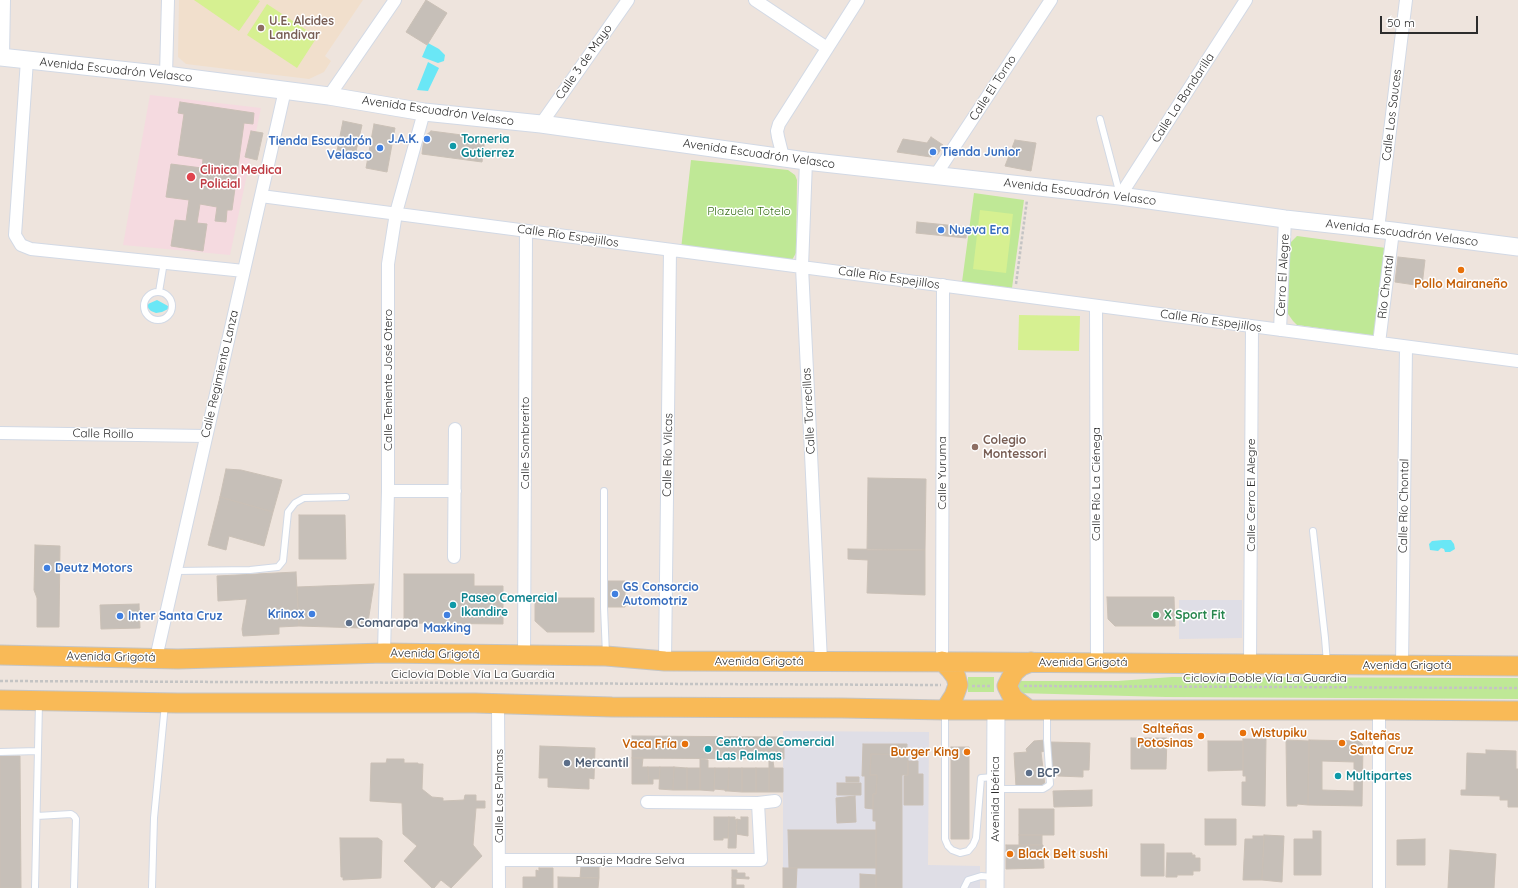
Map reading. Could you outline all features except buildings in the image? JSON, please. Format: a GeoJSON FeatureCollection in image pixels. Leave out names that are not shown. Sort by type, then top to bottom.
{"type":"FeatureCollection","features":[{"type":"Feature","properties":{"kind":"main road","name":"Avenida Grigotá"},"geometry":{"type":"LineString","coordinates":[[0,655],[178,659],[384,653],[606,656],[665,661],[942,661],[1518,666]]}},
{"type":"Feature","properties":{"kind":"main road"},"geometry":{"type":"LineString","coordinates":[[942,661],[956,677],[958,685],[954,696],[945,710]]}},
{"type":"Feature","properties":{"kind":"main road"},"geometry":{"type":"LineString","coordinates":[[1031,662],[1021,666],[1014,672],[1007,686],[1013,698],[1038,710]]}},
{"type":"Feature","properties":{"kind":"main road"},"geometry":{"type":"LineString","coordinates":[[2,701],[498,704],[612,707],[945,710],[1379,710],[1518,712]]}},
{"type":"Feature","properties":{"kind":"street"},"geometry":{"type":"LineString","coordinates":[[1,57],[4,0]]}},
{"type":"Feature","properties":{"kind":"street"},"geometry":{"type":"LineString","coordinates":[[166,75],[168,0]]}},
{"type":"Feature","properties":{"kind":"street"},"geometry":{"type":"LineString","coordinates":[[329,96],[395,0]]}},
{"type":"Feature","properties":{"kind":"street","name":"Calle 3 de Mayo"},"geometry":{"type":"LineString","coordinates":[[541,124],[628,0]]}},
{"type":"Feature","properties":{"kind":"street"},"geometry":{"type":"LineString","coordinates":[[755,0],[827,48]]}},
{"type":"Feature","properties":{"kind":"street"},"geometry":{"type":"LineString","coordinates":[[783,157],[777,131],[779,124],[858,0]]}},
{"type":"Feature","properties":{"kind":"street","name":"Calle El Torno"},"geometry":{"type":"LineString","coordinates":[[935,176],[1052,0]]}},
{"type":"Feature","properties":{"kind":"street","name":"Calle La Bandarilla"},"geometry":{"type":"LineString","coordinates":[[1120,196],[1246,0]]}},
{"type":"Feature","properties":{"kind":"street","name":"Calle Los Sauces"},"geometry":{"type":"LineString","coordinates":[[1385,230],[1406,0]]}},
{"type":"Feature","properties":{"kind":"street","name":"Avenida Escuadrón Velasco"},"geometry":{"type":"LineString","coordinates":[[1,57],[166,75],[284,90],[424,112],[541,124],[806,161],[1120,196],[1285,219],[1518,246]]}},
{"type":"Feature","properties":{"kind":"street"},"geometry":{"type":"LineString","coordinates":[[27,60],[15,235],[21,245],[31,249],[244,271]]}},
{"type":"Feature","properties":{"kind":"street","name":"Calle Regimiento Lanza"},"geometry":{"type":"LineString","coordinates":[[156,658],[284,90]]}},
{"type":"Feature","properties":{"kind":"street","name":"Calle Teniente José Otero"},"geometry":{"type":"LineString","coordinates":[[384,653],[388,491],[388,264],[396,213],[424,112]]}},
{"type":"Feature","properties":{"kind":"street","name":"Calle Torrecillas"},"geometry":{"type":"LineString","coordinates":[[806,161],[802,267],[821,661]]}},
{"type":"Feature","properties":{"kind":"street","name":"Calle Río Espejillos"},"geometry":{"type":"LineString","coordinates":[[261,196],[1518,361]]}},
{"type":"Feature","properties":{"kind":"street","name":"Cerro El Alegre"},"geometry":{"type":"LineString","coordinates":[[1280,330],[1285,219]]}},
{"type":"Feature","properties":{"kind":"street","name":"Calle Sombrerito"},"geometry":{"type":"LineString","coordinates":[[524,656],[526,230]]}},
{"type":"Feature","properties":{"kind":"street","name":"Río Chontal"},"geometry":{"type":"LineString","coordinates":[[1380,343],[1385,230]]}},
{"type":"Feature","properties":{"kind":"street","name":"Calle Río Vilcas"},"geometry":{"type":"LineString","coordinates":[[665,661],[670,250]]}},
{"type":"Feature","properties":{"kind":"street","name":"Calle Yuruma"},"geometry":{"type":"LineString","coordinates":[[942,661],[943,286]]}},
{"type":"Feature","properties":{"kind":"street","name":"Calle Río La Ciénega"},"geometry":{"type":"LineString","coordinates":[[1096,306],[1097,662]]}},
{"type":"Feature","properties":{"kind":"street","name":"Calle Cerro El Alegre"},"geometry":{"type":"LineString","coordinates":[[1250,664],[1252,326]]}},
{"type":"Feature","properties":{"kind":"street","name":"Calle Río Chontal"},"geometry":{"type":"LineString","coordinates":[[1402,665],[1406,346]]}},
{"type":"Feature","properties":{"kind":"street"},"geometry":{"type":"LineString","coordinates":[[454,557],[455,429]]}},
{"type":"Feature","properties":{"kind":"street","name":"Calle Roillo"},"geometry":{"type":"LineString","coordinates":[[0,433],[206,436]]}},
{"type":"Feature","properties":{"kind":"street"},"geometry":{"type":"LineString","coordinates":[[388,491],[455,491]]}},
{"type":"Feature","properties":{"kind":"street","name":"Calle Las Palmas"},"geometry":{"type":"LineString","coordinates":[[498,704],[499,888]]}},
{"type":"Feature","properties":{"kind":"street","name":"Avenida Ibérica"},"geometry":{"type":"LineString","coordinates":[[995,882],[996,710]]}},
{"type":"Feature","properties":{"kind":"street"},"geometry":{"type":"LineString","coordinates":[[1379,710],[1380,888]]}},
{"type":"Feature","properties":{"kind":"street"},"geometry":{"type":"LineString","coordinates":[[647,802],[775,801]]}},
{"type":"Feature","properties":{"kind":"street","name":"Pasaje Madre Selva"},"geometry":{"type":"LineString","coordinates":[[499,860],[761,860],[758,802]]}},
{"type":"Feature","properties":{"kind":"lane"},"geometry":{"type":"LineString","coordinates":[[1100,119],[1120,196]]}},
{"type":"Feature","properties":{"kind":"lane"},"geometry":{"type":"LineString","coordinates":[[159,292],[164,262]]}},
{"type":"Feature","properties":{"kind":"lane"},"geometry":{"type":"LineString","coordinates":[[159,292],[170,297],[173,306],[172,311],[166,319],[156,321],[147,316],[144,306],[147,297],[151,294],[159,292]]}},
{"type":"Feature","properties":{"kind":"lane"},"geometry":{"type":"LineString","coordinates":[[604,492],[604,607],[606,656]]}},
{"type":"Feature","properties":{"kind":"lane"},"geometry":{"type":"LineString","coordinates":[[176,571],[250,570],[278,566],[283,560],[288,512],[295,503],[304,498],[346,498]]}},
{"type":"Feature","properties":{"kind":"lane"},"geometry":{"type":"LineString","coordinates":[[1313,531],[1327,664]]}},
{"type":"Feature","properties":{"kind":"lane"},"geometry":{"type":"LineString","coordinates":[[35,888],[39,702]]}},
{"type":"Feature","properties":{"kind":"lane"},"geometry":{"type":"LineString","coordinates":[[152,888],[154,818],[165,703]]}},
{"type":"Feature","properties":{"kind":"lane"},"geometry":{"type":"LineString","coordinates":[[945,710],[945,839],[948,846],[952,850],[960,852],[968,851],[973,846],[976,838],[981,778],[995,783],[1042,789],[1050,784],[1047,740],[1038,710]]}},
{"type":"Feature","properties":{"kind":"lane"},"geometry":{"type":"LineString","coordinates":[[0,752],[38,751]]}},
{"type":"Feature","properties":{"kind":"lane"},"geometry":{"type":"LineString","coordinates":[[37,816],[72,814],[76,819],[74,888]]}},
{"type":"Feature","properties":{"kind":"lane"},"geometry":{"type":"LineString","coordinates":[[964,888],[968,880],[982,876],[995,882]]}},
{"type":"Feature","properties":{"kind":"path"},"geometry":{"type":"LineString","coordinates":[[1015,295],[1029,186]]}},
{"type":"Feature","properties":{"kind":"path","name":"Ciclovía Doble Vía La Guardia"},"geometry":{"type":"LineString","coordinates":[[0,681],[946,685]]}},
{"type":"Feature","properties":{"kind":"path"},"geometry":{"type":"LineString","coordinates":[[968,685],[994,686]]}},
{"type":"Feature","properties":{"kind":"path","name":"Ciclovía Doble Vía La Guardia"},"geometry":{"type":"LineString","coordinates":[[1020,686],[1518,688]]}},
{"type":"Feature","properties":{"kind":"shaded area","name":"U.E. Alcides Landivar"},"geometry":{"type":"Polygon","coordinates":[[[179,0],[363,0],[325,56],[331,61],[324,72],[309,79],[186,64],[178,57],[179,0]]]}},
{"type":"Feature","properties":{"kind":"shaded area","name":"Clinica Medica Policial"},"geometry":{"type":"Polygon","coordinates":[[[150,95],[261,108],[230,255],[123,245],[150,95]]]}},
{"type":"Feature","properties":{"kind":"shaded area"},"geometry":{"type":"Polygon","coordinates":[[[1179,600],[1242,600],[1242,638],[1179,639],[1179,600]]]}},
{"type":"Feature","properties":{"kind":"shaded area"},"geometry":{"type":"Polygon","coordinates":[[[783,731],[929,732],[928,865],[980,866],[980,888],[783,888],[783,731]]]}},
{"type":"Feature","properties":{"kind":"green space"},"geometry":{"type":"Polygon","coordinates":[[[194,0],[258,0],[260,1],[239,31],[194,0]]]}},
{"type":"Feature","properties":{"kind":"green space"},"geometry":{"type":"Polygon","coordinates":[[[267,4],[317,37],[297,68],[247,35],[267,4]]]}},
{"type":"Feature","properties":{"kind":"green space","name":"Plazuela Totelo"},"geometry":{"type":"Polygon","coordinates":[[[691,160],[788,170],[795,175],[797,180],[796,253],[792,260],[681,249],[691,160]]]}},
{"type":"Feature","properties":{"kind":"green space"},"geometry":{"type":"Polygon","coordinates":[[[974,193],[1024,200],[1012,288],[962,282],[974,193]]]}},
{"type":"Feature","properties":{"kind":"green space"},"geometry":{"type":"Polygon","coordinates":[[[980,210],[1013,214],[1006,273],[973,269],[980,210]]]}},
{"type":"Feature","properties":{"kind":"green space"},"geometry":{"type":"Polygon","coordinates":[[[1297,236],[1386,248],[1377,336],[1297,325],[1293,321],[1288,314],[1289,256],[1290,243],[1297,236]]]}},
{"type":"Feature","properties":{"kind":"green space"},"geometry":{"type":"Polygon","coordinates":[[[1019,315],[1080,316],[1079,351],[1018,350],[1019,315]]]}},
{"type":"Feature","properties":{"kind":"green space"},"geometry":{"type":"Polygon","coordinates":[[[968,677],[994,677],[994,692],[968,692],[968,677]]]}},
{"type":"Feature","properties":{"kind":"green space"},"geometry":{"type":"Polygon","coordinates":[[[1172,677],[1518,678],[1518,699],[1166,697],[1017,693],[1014,681],[1118,681],[1172,677]]]}},
{"type":"Feature","properties":{"kind":"water"},"geometry":{"type":"Polygon","coordinates":[[[428,43],[439,49],[445,55],[444,61],[438,63],[422,57],[428,43]]]}},
{"type":"Feature","properties":{"kind":"water"},"geometry":{"type":"Polygon","coordinates":[[[428,62],[439,68],[428,91],[417,90],[428,62]]]}},
{"type":"Feature","properties":{"kind":"water"},"geometry":{"type":"Polygon","coordinates":[[[157,300],[168,306],[168,309],[156,313],[151,311],[148,308],[148,304],[157,300]]]}},
{"type":"Feature","properties":{"kind":"water"},"geometry":{"type":"Polygon","coordinates":[[[1451,540],[1455,549],[1450,552],[1445,552],[1444,549],[1441,548],[1438,551],[1430,550],[1429,544],[1432,541],[1451,540]]]}},
{"type":"Feature","properties":{"kind":"place","name":"U.E. Alcides Landivar"},"geometry":{"type":"Point","coordinates":[261,28]}},
{"type":"Feature","properties":{"kind":"place","name":"J.A.K."},"geometry":{"type":"Point","coordinates":[427,139]}},
{"type":"Feature","properties":{"kind":"place","name":"Torneria Gutierrez"},"geometry":{"type":"Point","coordinates":[453,146]}},
{"type":"Feature","properties":{"kind":"place","name":"Tienda Escuadrón Velasco"},"geometry":{"type":"Point","coordinates":[380,148]}},
{"type":"Feature","properties":{"kind":"place","name":"Tienda Junior"},"geometry":{"type":"Point","coordinates":[933,152]}},
{"type":"Feature","properties":{"kind":"place","name":"Clinica Medica Policial"},"geometry":{"type":"Point","coordinates":[191,177]}},
{"type":"Feature","properties":{"kind":"place","name":"Nueva Era"},"geometry":{"type":"Point","coordinates":[941,230]}},
{"type":"Feature","properties":{"kind":"place","name":"Pollo Mairaneño"},"geometry":{"type":"Point","coordinates":[1461,270]}},
{"type":"Feature","properties":{"kind":"place","name":"Colegio Montessori"},"geometry":{"type":"Point","coordinates":[975,447]}},
{"type":"Feature","properties":{"kind":"place","name":"Deutz Motors"},"geometry":{"type":"Point","coordinates":[47,568]}},
{"type":"Feature","properties":{"kind":"place","name":"GS Consorcio Automotriz"},"geometry":{"type":"Point","coordinates":[615,594]}},
{"type":"Feature","properties":{"kind":"place","name":"Paseo Comercial Ikandire"},"geometry":{"type":"Point","coordinates":[453,605]}},
{"type":"Feature","properties":{"kind":"place","name":"Krinox"},"geometry":{"type":"Point","coordinates":[312,614]}},
{"type":"Feature","properties":{"kind":"place","name":"Maxking"},"geometry":{"type":"Point","coordinates":[447,615]}},
{"type":"Feature","properties":{"kind":"place","name":"X Sport Fit"},"geometry":{"type":"Point","coordinates":[1156,615]}},
{"type":"Feature","properties":{"kind":"place","name":"Inter Santa Cruz"},"geometry":{"type":"Point","coordinates":[120,616]}},
{"type":"Feature","properties":{"kind":"place","name":"Comarapa"},"geometry":{"type":"Point","coordinates":[349,623]}},
{"type":"Feature","properties":{"kind":"place","name":"Wistupiku"},"geometry":{"type":"Point","coordinates":[1243,733]}},
{"type":"Feature","properties":{"kind":"place","name":"Salteñas Potosinas"},"geometry":{"type":"Point","coordinates":[1201,736]}},
{"type":"Feature","properties":{"kind":"place","name":"Salteñas Santa Cruz"},"geometry":{"type":"Point","coordinates":[1342,743]}},
{"type":"Feature","properties":{"kind":"place","name":"Vaca Fría"},"geometry":{"type":"Point","coordinates":[685,744]}},
{"type":"Feature","properties":{"kind":"place","name":"Centro de Comercial Las Palmas"},"geometry":{"type":"Point","coordinates":[708,749]}},
{"type":"Feature","properties":{"kind":"place","name":"Burger King"},"geometry":{"type":"Point","coordinates":[967,752]}},
{"type":"Feature","properties":{"kind":"place","name":"Mercantil"},"geometry":{"type":"Point","coordinates":[567,763]}},
{"type":"Feature","properties":{"kind":"place","name":"BCP"},"geometry":{"type":"Point","coordinates":[1029,773]}},
{"type":"Feature","properties":{"kind":"place","name":"Multipartes"},"geometry":{"type":"Point","coordinates":[1338,776]}},
{"type":"Feature","properties":{"kind":"place","name":"Black Belt sushi"},"geometry":{"type":"Point","coordinates":[1010,854]}}]}
